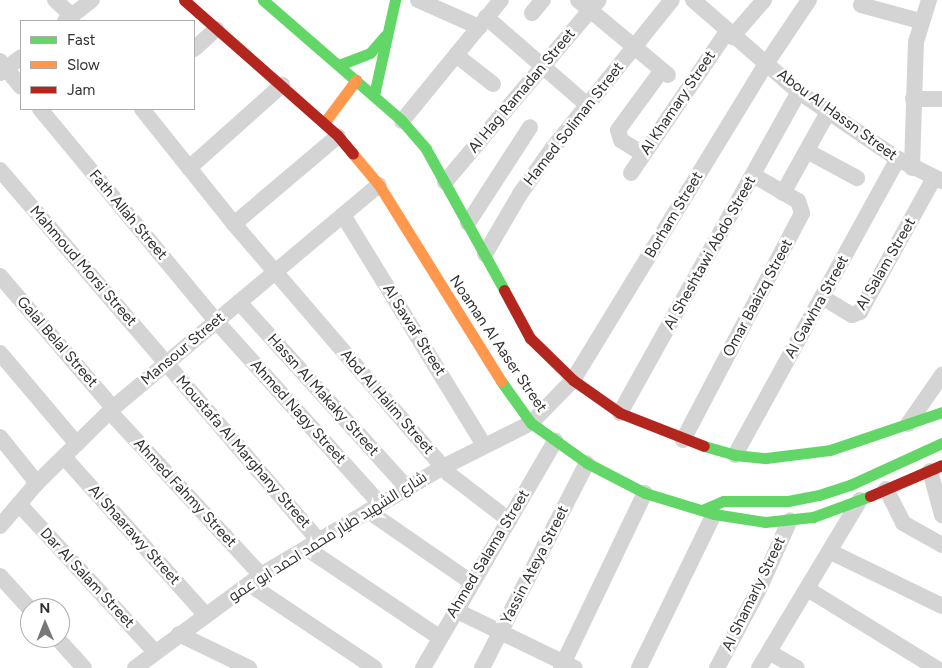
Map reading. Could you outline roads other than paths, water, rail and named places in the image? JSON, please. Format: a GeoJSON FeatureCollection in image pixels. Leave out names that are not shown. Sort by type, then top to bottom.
{"type":"FeatureCollection","features":[{"type":"Feature","properties":{"kind":"main road","name":"Noaman Al Aaser Street"},"geometry":{"type":"LineString","coordinates":[[184,0],[338,136],[379,185],[490,365],[530,423],[587,463],[646,493],[739,520],[790,520],[813,517],[886,490],[936,468]]}},
{"type":"Feature","properties":{"kind":"main road","name":"Noaman Al Aaser Street"},"geometry":{"type":"LineString","coordinates":[[263,0],[402,121],[426,149],[530,338],[573,380],[620,413],[683,440],[735,455],[794,457],[830,450],[942,412]]}},
{"type":"Feature","properties":{"kind":"main road"},"geometry":{"type":"LineString","coordinates":[[374,95],[385,36],[395,0]]}},
{"type":"Feature","properties":{"kind":"main road"},"geometry":{"type":"LineString","coordinates":[[339,65],[370,53],[385,36]]}},
{"type":"Feature","properties":{"kind":"main road"},"geometry":{"type":"LineString","coordinates":[[324,123],[356,80]]}},
{"type":"Feature","properties":{"kind":"main road"},"geometry":{"type":"LineString","coordinates":[[708,512],[723,501],[788,501],[850,485],[942,443]]}},
{"type":"Feature","properties":{"kind":"street"},"geometry":{"type":"LineString","coordinates":[[55,0],[69,19],[92,0]]}},
{"type":"Feature","properties":{"kind":"street"},"geometry":{"type":"LineString","coordinates":[[418,0],[482,22],[543,67],[586,104]]}},
{"type":"Feature","properties":{"kind":"street"},"geometry":{"type":"LineString","coordinates":[[402,121],[501,0]]}},
{"type":"Feature","properties":{"kind":"street"},"geometry":{"type":"LineString","coordinates":[[532,13],[543,0]]}},
{"type":"Feature","properties":{"kind":"street","name":"Hamed Soliman Street"},"geometry":{"type":"LineString","coordinates":[[485,254],[520,194],[586,104],[672,0]]}},
{"type":"Feature","properties":{"kind":"street","name":"Abou Al Hassn Street"},"geometry":{"type":"LineString","coordinates":[[693,0],[729,35],[800,92],[905,164],[938,180]]}},
{"type":"Feature","properties":{"kind":"street","name":"Al Khamary Street"},"geometry":{"type":"LineString","coordinates":[[631,173],[729,35],[764,0]]}},
{"type":"Feature","properties":{"kind":"street","name":"Borham Street"},"geometry":{"type":"LineString","coordinates":[[530,423],[573,380],[766,64],[810,0]]}},
{"type":"Feature","properties":{"kind":"street"},"geometry":{"type":"LineString","coordinates":[[905,164],[920,20],[929,0]]}},
{"type":"Feature","properties":{"kind":"street"},"geometry":{"type":"LineString","coordinates":[[589,3],[665,73],[618,130],[621,140],[643,154]]}},
{"type":"Feature","properties":{"kind":"street","name":"Al Hag Ramadan Street"},"geometry":{"type":"LineString","coordinates":[[445,182],[543,67],[589,3]]}},
{"type":"Feature","properties":{"kind":"street"},"geometry":{"type":"LineString","coordinates":[[861,5],[920,20]]}},
{"type":"Feature","properties":{"kind":"street"},"geometry":{"type":"LineString","coordinates":[[195,48],[216,29]]}},
{"type":"Feature","properties":{"kind":"street"},"geometry":{"type":"LineString","coordinates":[[456,55],[492,84]]}},
{"type":"Feature","properties":{"kind":"street"},"geometry":{"type":"LineString","coordinates":[[20,57],[2,68],[20,86]]}},
{"type":"Feature","properties":{"kind":"street"},"geometry":{"type":"LineString","coordinates":[[189,168],[282,85]]}},
{"type":"Feature","properties":{"kind":"street","name":"Al Sheshtawi Abdo Street"},"geometry":{"type":"LineString","coordinates":[[620,413],[800,92]]}},
{"type":"Feature","properties":{"kind":"street"},"geometry":{"type":"LineString","coordinates":[[913,99],[942,99]]}},
{"type":"Feature","properties":{"kind":"street","name":"Fath Allah Street"},"geometry":{"type":"LineString","coordinates":[[41,110],[216,321]]}},
{"type":"Feature","properties":{"kind":"street","name":"Abd Al Halim Street"},"geometry":{"type":"LineString","coordinates":[[143,110],[234,224],[443,467],[458,482],[509,520]]}},
{"type":"Feature","properties":{"kind":"street"},"geometry":{"type":"LineString","coordinates":[[783,193],[828,112]]}},
{"type":"Feature","properties":{"kind":"street"},"geometry":{"type":"LineString","coordinates":[[468,223],[530,127]]}},
{"type":"Feature","properties":{"kind":"street"},"geometry":{"type":"LineString","coordinates":[[234,224],[338,136]]}},
{"type":"Feature","properties":{"kind":"street"},"geometry":{"type":"LineString","coordinates":[[807,150],[857,178]]}},
{"type":"Feature","properties":{"kind":"street","name":"Al Gawhra Street"},"geometry":{"type":"LineString","coordinates":[[735,455],[822,297],[905,164]]}},
{"type":"Feature","properties":{"kind":"street","name":"Mahmoud Morsi Street"},"geometry":{"type":"LineString","coordinates":[[0,170],[166,363]]}},
{"type":"Feature","properties":{"kind":"street","name":"Omar Baaizq Street"},"geometry":{"type":"LineString","coordinates":[[683,440],[802,213],[801,204],[753,175]]}},
{"type":"Feature","properties":{"kind":"street","name":"Al Salam Street"},"geometry":{"type":"LineString","coordinates":[[822,297],[852,315],[860,312],[938,180]]}},
{"type":"Feature","properties":{"kind":"street","name":"Mansour Street"},"geometry":{"type":"LineString","coordinates":[[0,526],[37,484],[111,410],[379,185]]}},
{"type":"Feature","properties":{"kind":"street","name":"Al Sawaf Street"},"geometry":{"type":"LineString","coordinates":[[343,215],[484,445]]}},
{"type":"Feature","properties":{"kind":"street","name":"Galal Belal Street"},"geometry":{"type":"LineString","coordinates":[[0,276],[111,410]]}},
{"type":"Feature","properties":{"kind":"street","name":"Hassn Al Makaky Street"},"geometry":{"type":"LineString","coordinates":[[239,302],[407,488]]}},
{"type":"Feature","properties":{"kind":"street","name":"Ahmed Nagy Street"},"geometry":{"type":"LineString","coordinates":[[216,321],[374,508],[471,582]]}},
{"type":"Feature","properties":{"kind":"street"},"geometry":{"type":"LineString","coordinates":[[0,354],[77,444]]}},
{"type":"Feature","properties":{"kind":"street","name":"Moustafa Al Marghany Street"},"geometry":{"type":"LineString","coordinates":[[166,363],[312,545],[439,638]]}},
{"type":"Feature","properties":{"kind":"street"},"geometry":{"type":"LineString","coordinates":[[908,424],[942,375]]}},
{"type":"Feature","properties":{"kind":"street","name":"Ahmed Fahmy Street"},"geometry":{"type":"LineString","coordinates":[[111,410],[255,579],[375,668]]}},
{"type":"Feature","properties":{"kind":"street","name":"شارع الشهيد طيار محمد احمد ابو عمو"},"geometry":{"type":"LineString","coordinates":[[135,668],[205,614],[255,579],[443,467],[530,423]]}},
{"type":"Feature","properties":{"kind":"street"},"geometry":{"type":"LineString","coordinates":[[0,438],[37,484]]}},
{"type":"Feature","properties":{"kind":"street","name":"Ahmed Salama Street"},"geometry":{"type":"LineString","coordinates":[[423,668],[454,610],[555,441]]}},
{"type":"Feature","properties":{"kind":"street","name":"Al Shaarawy Street"},"geometry":{"type":"LineString","coordinates":[[64,457],[205,614]]}},
{"type":"Feature","properties":{"kind":"street","name":"Yassin Ateya Street"},"geometry":{"type":"LineString","coordinates":[[482,668],[587,463]]}},
{"type":"Feature","properties":{"kind":"street"},"geometry":{"type":"LineString","coordinates":[[936,468],[942,516]]}},
{"type":"Feature","properties":{"kind":"street"},"geometry":{"type":"LineString","coordinates":[[886,490],[909,529],[942,545]]}},
{"type":"Feature","properties":{"kind":"street"},"geometry":{"type":"LineString","coordinates":[[454,610],[567,666],[646,493]]}},
{"type":"Feature","properties":{"kind":"street"},"geometry":{"type":"LineString","coordinates":[[759,668],[809,590],[860,500]]}},
{"type":"Feature","properties":{"kind":"street","name":"Dar Al Salam Street"},"geometry":{"type":"LineString","coordinates":[[19,504],[155,652]]}},
{"type":"Feature","properties":{"kind":"street"},"geometry":{"type":"LineString","coordinates":[[639,668],[708,512]]}},
{"type":"Feature","properties":{"kind":"street","name":"Al Shamarly Street"},"geometry":{"type":"LineString","coordinates":[[716,668],[760,587],[790,520]]}},
{"type":"Feature","properties":{"kind":"street"},"geometry":{"type":"LineString","coordinates":[[831,552],[942,606]]}},
{"type":"Feature","properties":{"kind":"street"},"geometry":{"type":"LineString","coordinates":[[0,576],[20,598]]}},
{"type":"Feature","properties":{"kind":"street"},"geometry":{"type":"LineString","coordinates":[[809,590],[936,668]]}},
{"type":"Feature","properties":{"kind":"street"},"geometry":{"type":"LineString","coordinates":[[179,634],[249,668]]}},
{"type":"Feature","properties":{"kind":"street"},"geometry":{"type":"LineString","coordinates":[[66,648],[84,668]]}},
{"type":"Feature","properties":{"kind":"street"},"geometry":{"type":"LineString","coordinates":[[770,652],[797,668]]}}]}
